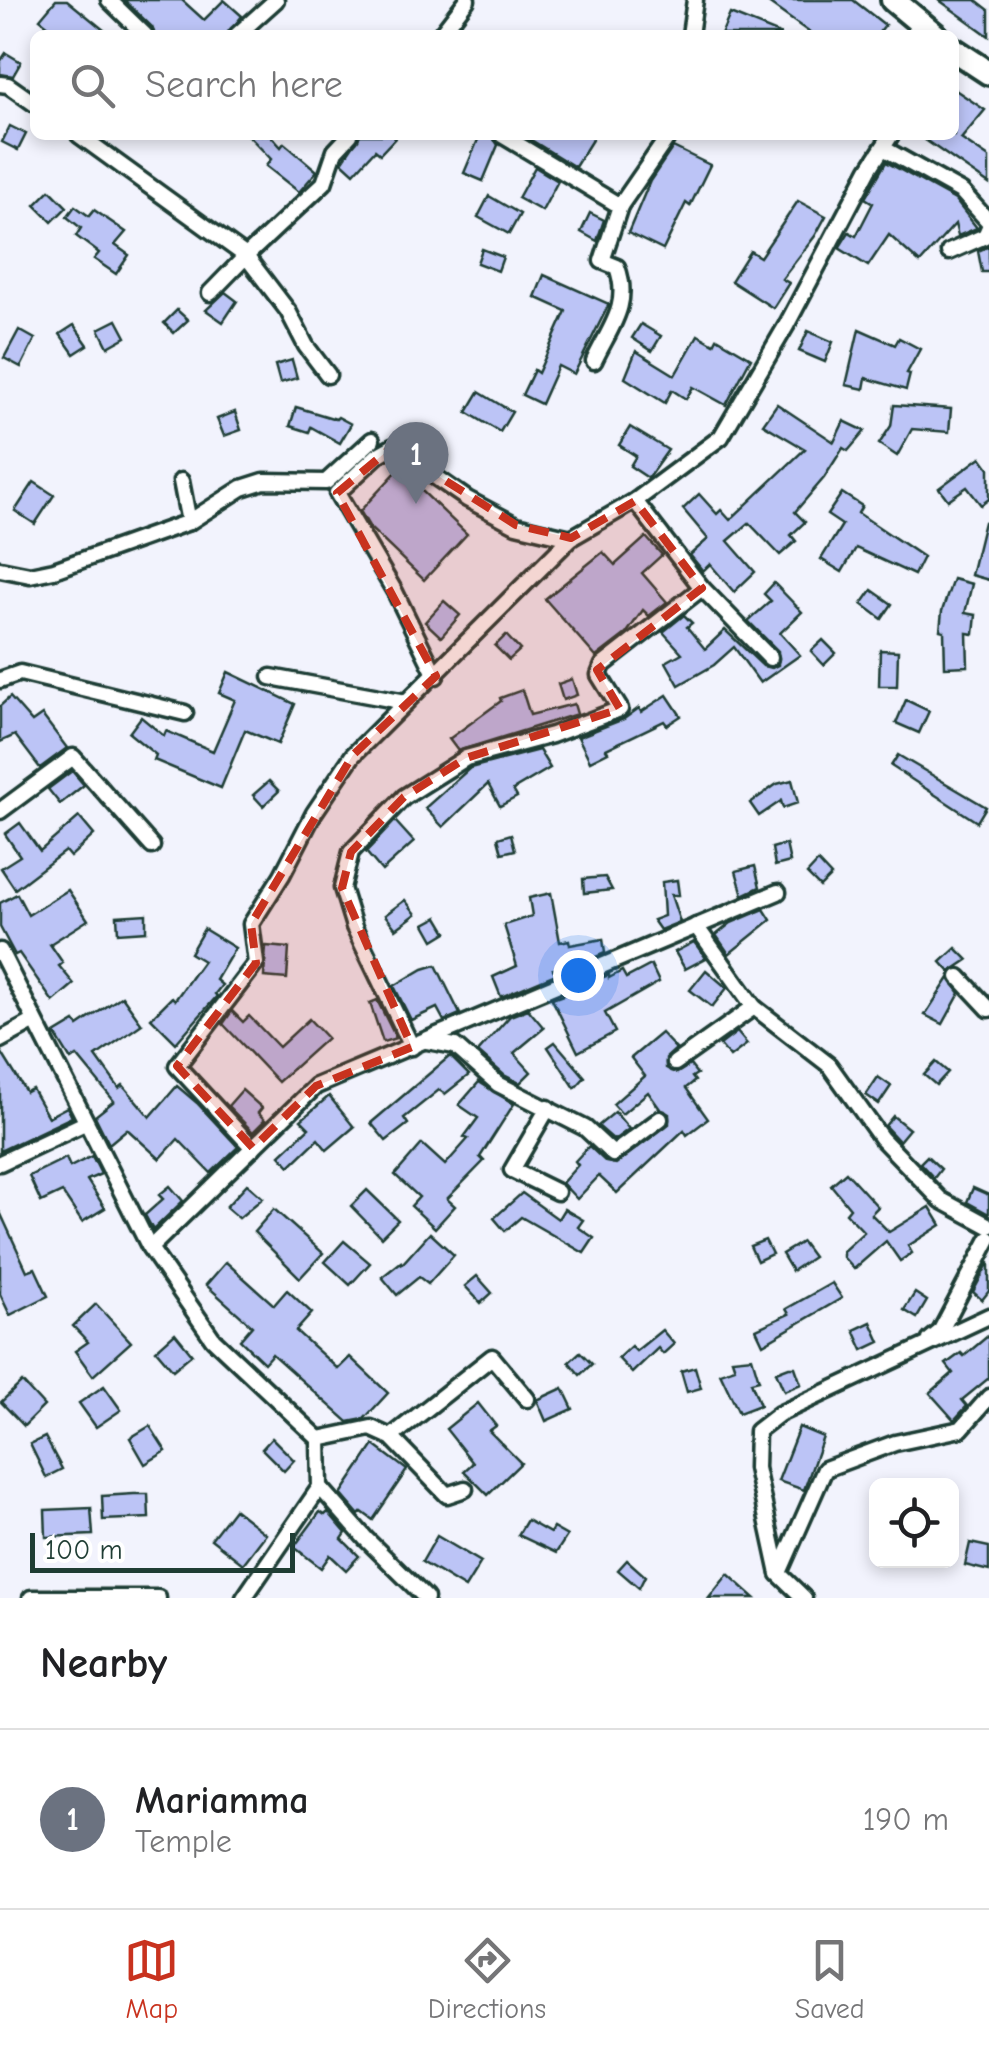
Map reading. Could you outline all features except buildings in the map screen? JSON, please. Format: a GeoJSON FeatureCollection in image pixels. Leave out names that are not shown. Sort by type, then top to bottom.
{"type":"FeatureCollection","features":[{"type":"Feature","properties":{"kind":"main road"},"geometry":{"type":"LineString","coordinates":[[893,0],[929,30]]}},
{"type":"Feature","properties":{"kind":"main road"},"geometry":{"type":"LineString","coordinates":[[959,53],[989,73]]}},
{"type":"Feature","properties":{"kind":"street"},"geometry":{"type":"LineString","coordinates":[[110,0],[139,30]]}},
{"type":"Feature","properties":{"kind":"street"},"geometry":{"type":"LineString","coordinates":[[243,30],[276,0]]}},
{"type":"Feature","properties":{"kind":"street"},"geometry":{"type":"LineString","coordinates":[[444,30],[467,0]]}},
{"type":"Feature","properties":{"kind":"street"},"geometry":{"type":"LineString","coordinates":[[691,30],[694,0]]}},
{"type":"Feature","properties":{"kind":"street"},"geometry":{"type":"LineString","coordinates":[[0,84],[30,100]]}},
{"type":"Feature","properties":{"kind":"street"},"geometry":{"type":"LineString","coordinates":[[85,140],[246,256],[328,375]]}},
{"type":"Feature","properties":{"kind":"street"},"geometry":{"type":"LineString","coordinates":[[210,293],[324,183],[335,150],[345,140]]}},
{"type":"Feature","properties":{"kind":"street"},"geometry":{"type":"LineString","coordinates":[[510,140],[620,206]]}},
{"type":"Feature","properties":{"kind":"street"},"geometry":{"type":"LineString","coordinates":[[594,361],[624,298],[617,267],[602,261],[620,206],[665,140]]}},
{"type":"Feature","properties":{"kind":"street"},"geometry":{"type":"LineString","coordinates":[[253,1148],[177,1066],[256,963],[251,924],[353,755],[571,538],[636,501],[721,437],[887,142],[962,192],[989,225],[986,236],[949,252]]}},
{"type":"Feature","properties":{"kind":"street"},"geometry":{"type":"LineString","coordinates":[[0,570],[30,576],[54,570],[189,522],[242,488],[264,481],[326,482],[372,440]]}},
{"type":"Feature","properties":{"kind":"street"},"geometry":{"type":"LineString","coordinates":[[436,676],[395,592],[337,492],[378,454],[392,447],[468,499],[516,524],[571,538]]}},
{"type":"Feature","properties":{"kind":"street"},"geometry":{"type":"LineString","coordinates":[[182,481],[189,522]]}},
{"type":"Feature","properties":{"kind":"street"},"geometry":{"type":"LineString","coordinates":[[636,501],[702,588],[770,658]]}},
{"type":"Feature","properties":{"kind":"street"},"geometry":{"type":"LineString","coordinates":[[419,1044],[354,927],[342,888],[351,852],[404,797],[466,758],[552,735],[620,709],[599,674],[604,665],[702,588]]}},
{"type":"Feature","properties":{"kind":"street"},"geometry":{"type":"LineString","coordinates":[[0,680],[20,673],[185,714]]}},
{"type":"Feature","properties":{"kind":"street"},"geometry":{"type":"LineString","coordinates":[[271,677],[406,702]]}},
{"type":"Feature","properties":{"kind":"street"},"geometry":{"type":"LineString","coordinates":[[0,811],[74,757],[152,846]]}},
{"type":"Feature","properties":{"kind":"street"},"geometry":{"type":"LineString","coordinates":[[150,1248],[316,1086],[778,892]]}},
{"type":"Feature","properties":{"kind":"street"},"geometry":{"type":"LineString","coordinates":[[696,926],[754,1007],[829,1065],[881,1138],[941,1200],[989,1226]]}},
{"type":"Feature","properties":{"kind":"street"},"geometry":{"type":"LineString","coordinates":[[0,951],[150,1248],[213,1339],[319,1440],[320,1487],[244,1598]]}},
{"type":"Feature","properties":{"kind":"street"},"geometry":{"type":"LineString","coordinates":[[959,977],[989,1010]]}},
{"type":"Feature","properties":{"kind":"street"},"geometry":{"type":"LineString","coordinates":[[675,1064],[754,1007]]}},
{"type":"Feature","properties":{"kind":"street"},"geometry":{"type":"LineString","coordinates":[[0,1040],[34,1022]]}},
{"type":"Feature","properties":{"kind":"street"},"geometry":{"type":"LineString","coordinates":[[419,1044],[456,1046],[498,1084],[585,1128],[613,1154],[660,1119]]}},
{"type":"Feature","properties":{"kind":"street"},"geometry":{"type":"LineString","coordinates":[[548,1108],[512,1170],[557,1192]]}},
{"type":"Feature","properties":{"kind":"street"},"geometry":{"type":"LineString","coordinates":[[0,1163],[85,1122]]}},
{"type":"Feature","properties":{"kind":"street"},"geometry":{"type":"LineString","coordinates":[[918,1350],[940,1332],[989,1239]]}},
{"type":"Feature","properties":{"kind":"street"},"geometry":{"type":"LineString","coordinates":[[804,1598],[779,1574],[756,1468],[757,1432],[779,1414],[989,1316]]}},
{"type":"Feature","properties":{"kind":"street"},"geometry":{"type":"LineString","coordinates":[[391,1437],[492,1357],[527,1399]]}},
{"type":"Feature","properties":{"kind":"street"},"geometry":{"type":"LineString","coordinates":[[779,1574],[825,1469],[895,1444],[961,1430],[989,1397]]}},
{"type":"Feature","properties":{"kind":"street"},"geometry":{"type":"LineString","coordinates":[[319,1440],[371,1428],[391,1437],[448,1495],[465,1489]]}},
{"type":"Feature","properties":{"kind":"street"},"geometry":{"type":"LineString","coordinates":[[320,1487],[426,1598]]}},
{"type":"Feature","properties":{"kind":"street"},"geometry":{"type":"LineString","coordinates":[[31,1598],[158,1598]]}},
{"type":"Feature","properties":{"kind":"highlighted area"},"geometry":{"type":"Polygon","coordinates":[[[392,447],[516,525],[571,538],[635,501],[702,588],[597,670],[620,709],[466,758],[404,797],[351,852],[342,888],[412,1047],[316,1086],[253,1148],[177,1066],[256,963],[251,924],[353,755],[436,676],[337,493],[392,447]]]}},
{"type":"Feature","properties":{"kind":"place","name":"Mariamma"},"geometry":{"type":"Point","coordinates":[416,504]}}]}
